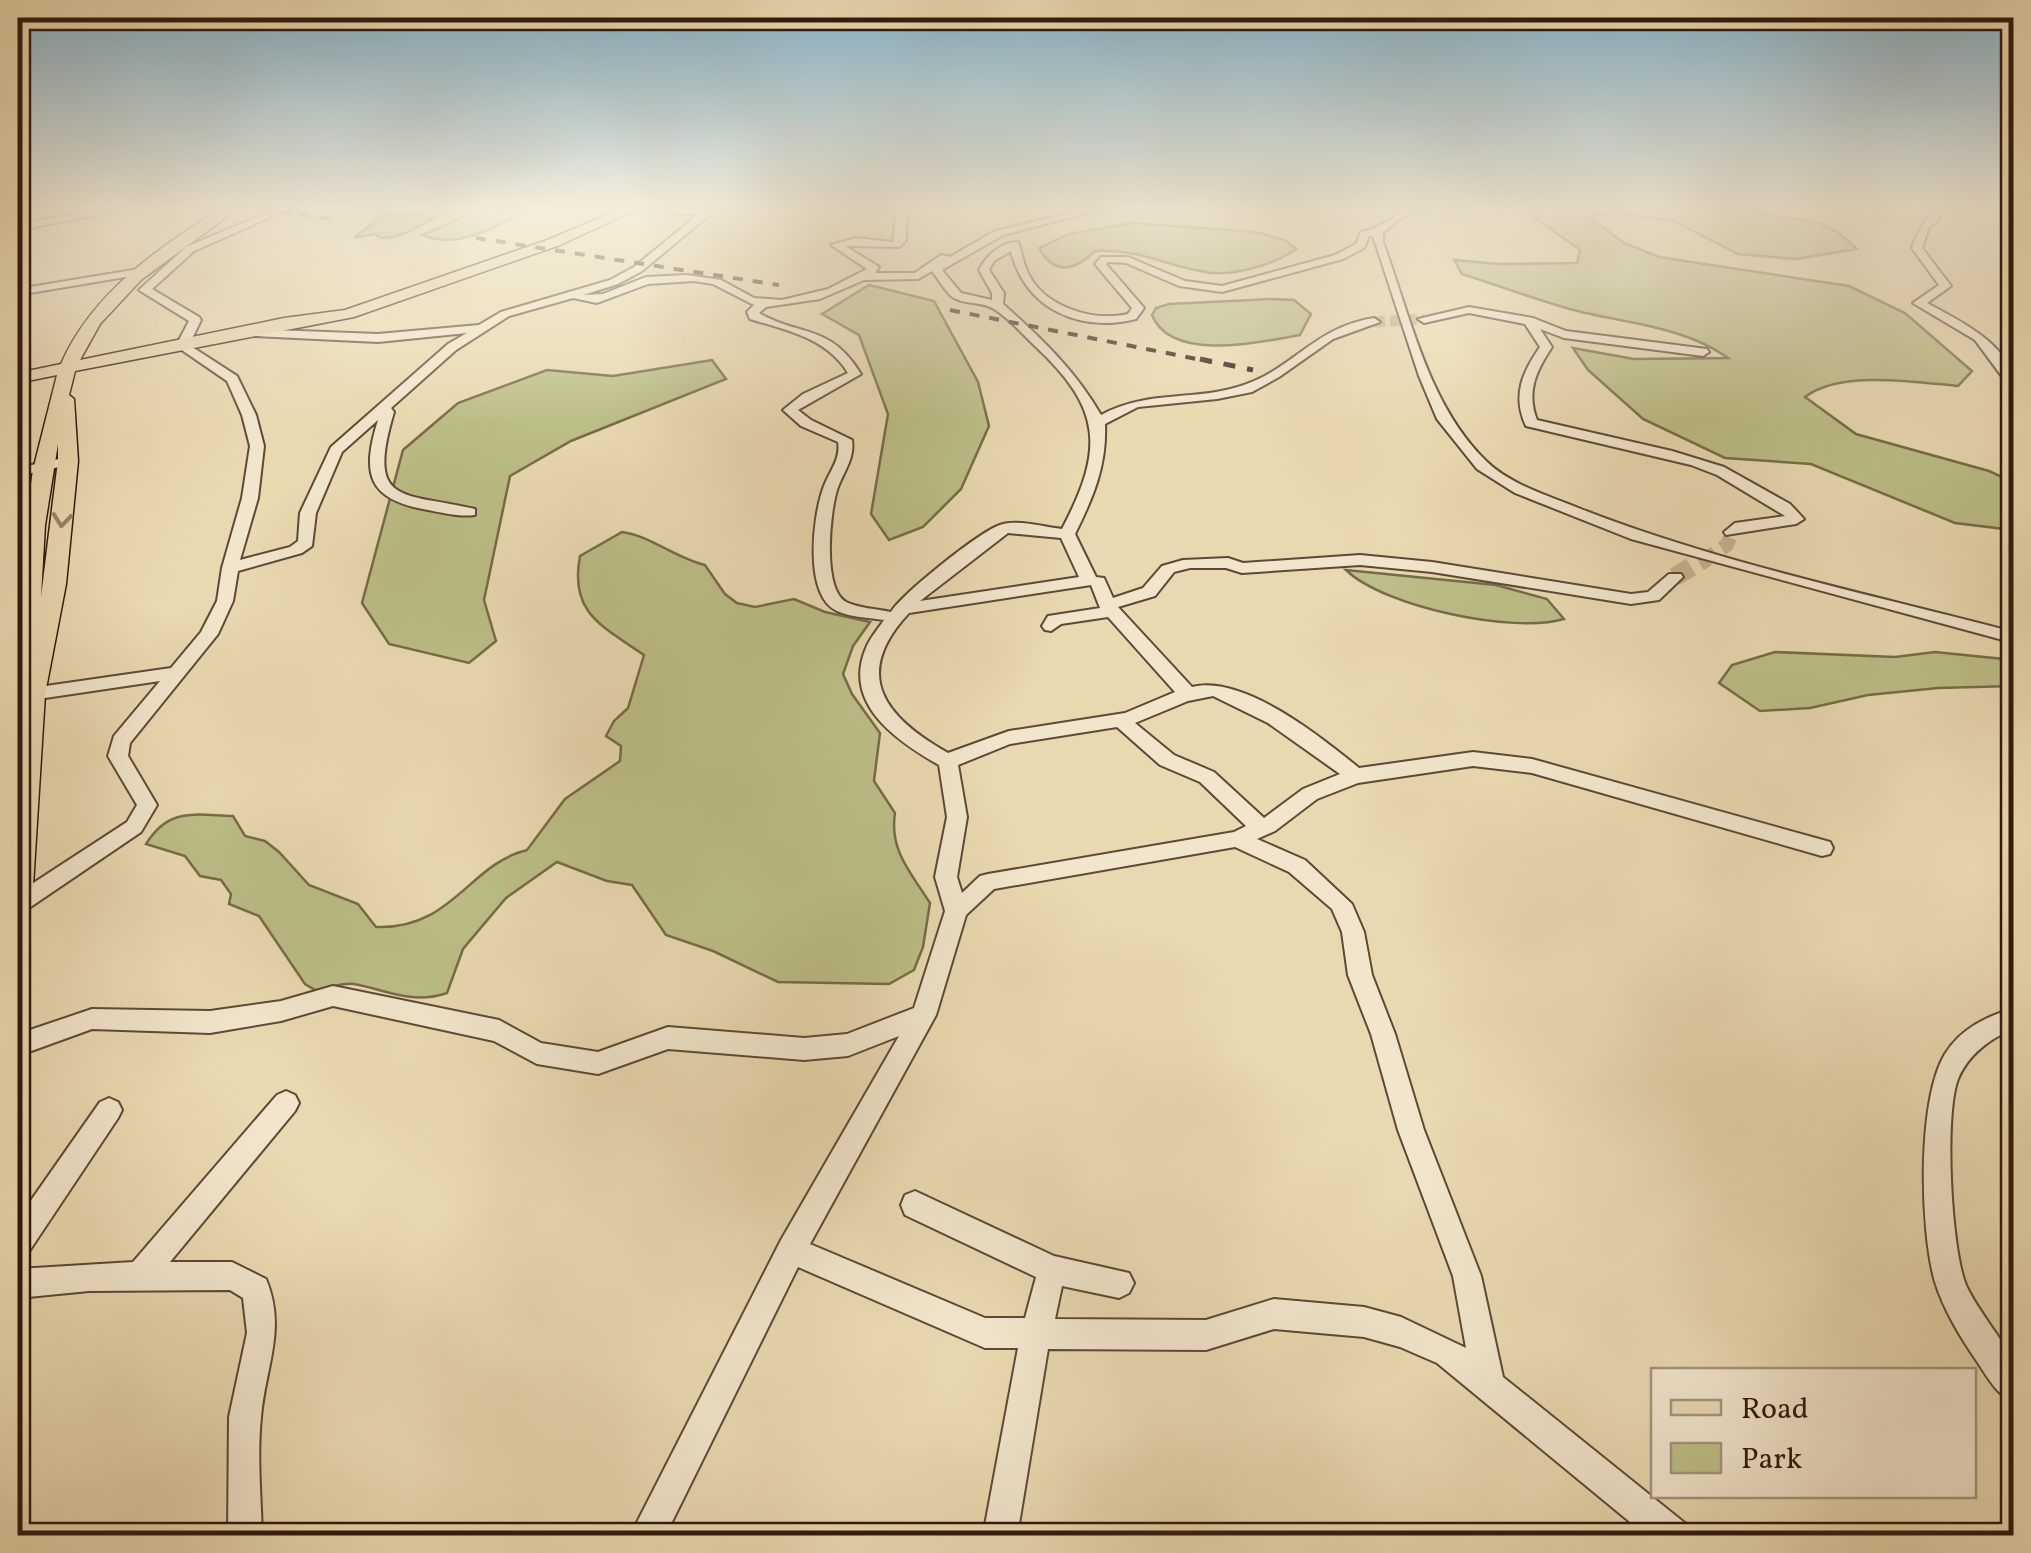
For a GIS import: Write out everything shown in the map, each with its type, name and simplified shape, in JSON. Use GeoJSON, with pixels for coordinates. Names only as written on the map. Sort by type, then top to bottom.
{"type":"FeatureCollection","features":[{"type":"Feature","properties":{"kind":"main road"},"geometry":{"type":"LineString","coordinates":[[18,886],[28,687],[28,572],[45,444],[65,378],[110,304],[135,279]]}},
{"type":"Feature","properties":{"kind":"main road"},"geometry":{"type":"LineString","coordinates":[[18,378],[65,378],[182,346],[284,323],[348,314],[450,279]]}},
{"type":"Feature","properties":{"kind":"main road"},"geometry":{"type":"LineString","coordinates":[[28,687],[55,584],[68,461],[65,378]]}},
{"type":"Feature","properties":{"kind":"street"},"geometry":{"type":"LineString","coordinates":[[18,292],[90,279]]}},
{"type":"Feature","properties":{"kind":"street"},"geometry":{"type":"LineString","coordinates":[[18,904],[134,827],[147,805],[118,756],[120,741],[209,634],[225,601],[250,498],[257,446],[248,415],[232,378],[182,346],[196,320],[144,290],[156,279]]}},
{"type":"Feature","properties":{"kind":"street"},"geometry":{"type":"LineString","coordinates":[[230,568],[296,550],[306,543],[308,513],[336,450],[452,347],[505,314],[619,279]]}},
{"type":"Feature","properties":{"kind":"street"},"geometry":{"type":"LineString","coordinates":[[572,292],[582,300],[606,299],[637,280],[647,279]]}},
{"type":"Feature","properties":{"kind":"street"},"geometry":{"type":"LineString","coordinates":[[704,279],[720,283],[749,300],[766,302],[814,296],[857,279]]}},
{"type":"Feature","properties":{"kind":"street"},"geometry":{"type":"LineString","coordinates":[[944,279],[957,296],[998,305],[1051,354],[1079,388],[1098,422],[1098,450],[1090,482],[1067,534]]}},
{"type":"Feature","properties":{"kind":"street"},"geometry":{"type":"LineString","coordinates":[[990,279],[998,293],[998,305]]}},
{"type":"Feature","properties":{"kind":"street"},"geometry":{"type":"LineString","coordinates":[[1026,279],[1070,316],[1106,322],[1132,317],[1138,308],[1116,279]]}},
{"type":"Feature","properties":{"kind":"street"},"geometry":{"type":"LineString","coordinates":[[1170,279],[1222,289],[1256,279]]}},
{"type":"Feature","properties":{"kind":"street"},"geometry":{"type":"LineString","coordinates":[[1390,279],[1437,404],[1455,434],[1482,466],[1520,490],[1637,536],[2014,638]]}},
{"type":"Feature","properties":{"kind":"street"},"geometry":{"type":"LineString","coordinates":[[1940,279],[1945,286],[1919,303],[1979,337],[2014,383]]}},
{"type":"Feature","properties":{"kind":"street"},"geometry":{"type":"LineString","coordinates":[[766,302],[753,312],[754,317],[813,334],[848,358],[855,374],[790,410],[796,417],[845,440],[847,454],[830,479],[820,544],[830,597],[842,606],[896,613],[1090,580],[1098,582],[1110,608],[1189,694]]}},
{"type":"Feature","properties":{"kind":"street"},"geometry":{"type":"LineString","coordinates":[[1424,320],[1470,310],[1529,321],[1564,334],[1703,352]]}},
{"type":"Feature","properties":{"kind":"street"},"geometry":{"type":"LineString","coordinates":[[1529,321],[1546,346],[1527,374],[1524,409],[1530,423],[1562,434],[1654,450],[1723,472],[1745,488],[1786,506],[1796,519],[1740,526],[1732,532]]}},
{"type":"Feature","properties":{"kind":"street"},"geometry":{"type":"LineString","coordinates":[[1098,422],[1135,403],[1204,396],[1259,384],[1323,340],[1356,323],[1374,322]]}},
{"type":"Feature","properties":{"kind":"street"},"geometry":{"type":"LineString","coordinates":[[254,332],[378,338],[482,327]]}},
{"type":"Feature","properties":{"kind":"street"},"geometry":{"type":"LineString","coordinates":[[384,408],[372,452],[377,478],[386,492],[407,502],[470,512]]}},
{"type":"Feature","properties":{"kind":"street"},"geometry":{"type":"LineString","coordinates":[[18,472],[68,461]]}},
{"type":"Feature","properties":{"kind":"street"},"geometry":{"type":"LineString","coordinates":[[956,911],[946,877],[957,817],[948,762],[899,732],[873,698],[869,671],[876,642],[896,613],[995,533],[1006,528],[1067,534]]}},
{"type":"Feature","properties":{"kind":"street"},"geometry":{"type":"LineString","coordinates":[[1067,534],[1090,580]]}},
{"type":"Feature","properties":{"kind":"street"},"geometry":{"type":"LineString","coordinates":[[1051,626],[1054,620],[1110,608],[1150,592],[1168,569],[1189,563],[1228,563],[1242,568],[1360,560],[1432,567],[1632,599],[1653,596],[1674,577]]}},
{"type":"Feature","properties":{"kind":"street"},"geometry":{"type":"LineString","coordinates":[[28,687],[177,674]]}},
{"type":"Feature","properties":{"kind":"street"},"geometry":{"type":"LineString","coordinates":[[948,762],[995,740],[1049,728],[1120,721],[1189,694],[1224,692],[1324,748],[1355,776]]}},
{"type":"Feature","properties":{"kind":"street"},"geometry":{"type":"LineString","coordinates":[[1120,721],[1167,760],[1207,777],[1262,828]]}},
{"type":"Feature","properties":{"kind":"street"},"geometry":{"type":"LineString","coordinates":[[647,1536],[790,1250],[924,1015],[956,911],[988,882],[1237,839],[1262,828],[1310,794],[1355,776],[1473,759],[1532,766],[1822,848]]}},
{"type":"Feature","properties":{"kind":"street"},"geometry":{"type":"LineString","coordinates":[[1237,839],[1297,866],[1340,904],[1347,918],[1360,975],[1383,1034],[1411,1130],[1467,1276],[1489,1384]]}},
{"type":"Feature","properties":{"kind":"street"},"geometry":{"type":"LineString","coordinates":[[23,1043],[92,1019],[210,1022],[333,996],[499,1031],[537,1052],[598,1063],[668,1038],[804,1049],[848,1045],[924,1015]]}},
{"type":"Feature","properties":{"kind":"street"},"geometry":{"type":"LineString","coordinates":[[2014,1018],[1981,1029],[1944,1085],[1938,1188],[1948,1278],[1972,1332],[2014,1387]]}},
{"type":"Feature","properties":{"kind":"street"},"geometry":{"type":"LineString","coordinates":[[140,1277],[286,1103]]}},
{"type":"Feature","properties":{"kind":"street"},"geometry":{"type":"LineString","coordinates":[[18,1243],[110,1110]]}},
{"type":"Feature","properties":{"kind":"street"},"geometry":{"type":"LineString","coordinates":[[915,1204],[1052,1270],[1119,1283]]}},
{"type":"Feature","properties":{"kind":"street"},"geometry":{"type":"LineString","coordinates":[[790,1250],[985,1333],[1206,1335],[1274,1314],[1364,1322],[1448,1352],[1674,1536]]}},
{"type":"Feature","properties":{"kind":"street"},"geometry":{"type":"LineString","coordinates":[[1000,1536],[1036,1333],[1052,1270]]}},
{"type":"Feature","properties":{"kind":"street"},"geometry":{"type":"LineString","coordinates":[[18,1283],[232,1276],[256,1289],[262,1333],[245,1417],[245,1536]]}},
{"type":"Feature","properties":{"kind":"green space"},"geometry":{"type":"Polygon","coordinates":[[[1479,279],[1806,279],[1849,286],[1905,313],[1972,371],[1958,386],[1857,381],[1838,383],[1805,397],[1856,434],[1989,471],[2013,482],[2013,530],[1955,523],[1811,464],[1725,458],[1643,419],[1588,370],[1573,348],[1634,359],[1728,358],[1676,333],[1566,308],[1479,279]]]}},
{"type":"Feature","properties":{"kind":"green space"},"geometry":{"type":"Polygon","coordinates":[[[869,285],[934,301],[978,382],[989,426],[961,489],[923,527],[889,540],[871,514],[888,414],[859,335],[822,314],[869,285]]]}},
{"type":"Feature","properties":{"kind":"green space"},"geometry":{"type":"Polygon","coordinates":[[[1294,300],[1311,314],[1300,335],[1219,346],[1197,344],[1162,330],[1152,315],[1156,308],[1169,304],[1294,300]]]}},
{"type":"Feature","properties":{"kind":"green space"},"geometry":{"type":"Polygon","coordinates":[[[712,360],[726,379],[571,441],[510,476],[484,600],[496,641],[469,663],[389,644],[362,603],[403,450],[458,403],[547,370],[613,376],[712,360]]]}},
{"type":"Feature","properties":{"kind":"green space"},"geometry":{"type":"Polygon","coordinates":[[[622,532],[705,565],[725,594],[737,603],[755,607],[794,599],[825,612],[870,622],[853,646],[843,674],[852,694],[880,733],[874,781],[895,813],[895,838],[903,861],[930,903],[923,947],[914,970],[889,984],[778,982],[713,951],[666,935],[632,885],[607,881],[557,862],[506,898],[463,949],[447,993],[411,997],[349,984],[315,990],[305,984],[259,916],[229,904],[231,894],[221,880],[200,876],[185,856],[146,844],[173,819],[233,816],[245,836],[265,841],[309,885],[358,904],[376,927],[402,925],[442,908],[490,868],[527,850],[565,799],[620,761],[621,746],[606,736],[628,708],[644,655],[592,616],[579,591],[578,575],[580,556],[622,532]]]}},
{"type":"Feature","properties":{"kind":"green space"},"geometry":{"type":"Polygon","coordinates":[[[1346,570],[1496,585],[1547,599],[1564,619],[1514,623],[1450,614],[1389,595],[1346,570]]]}},
{"type":"Feature","properties":{"kind":"green space"},"geometry":{"type":"Polygon","coordinates":[[[1775,652],[1895,657],[1935,652],[2013,660],[2013,686],[1938,688],[1868,695],[1810,708],[1760,711],[1719,683],[1732,665],[1775,652]]]}},
{"type":"Feature","properties":{"kind":"tunnel"},"geometry":{"type":"LineString","coordinates":[[1374,322],[1424,319]]}},
{"type":"Feature","properties":{"kind":"tunnel"},"geometry":{"type":"LineString","coordinates":[[1703,560],[1727,545],[1732,532]]}},
{"type":"Feature","properties":{"kind":"tunnel"},"geometry":{"type":"LineString","coordinates":[[1675,577],[1707,557]]}},
{"type":"Feature","properties":{"kind":"railway"},"geometry":{"type":"LineString","coordinates":[[743,279],[779,285]]}},
{"type":"Feature","properties":{"kind":"railway"},"geometry":{"type":"LineString","coordinates":[[950,310],[1212,362]]}},
{"type":"Feature","properties":{"kind":"railway"},"geometry":{"type":"LineString","coordinates":[[1200,359],[1253,370]]}}]}
